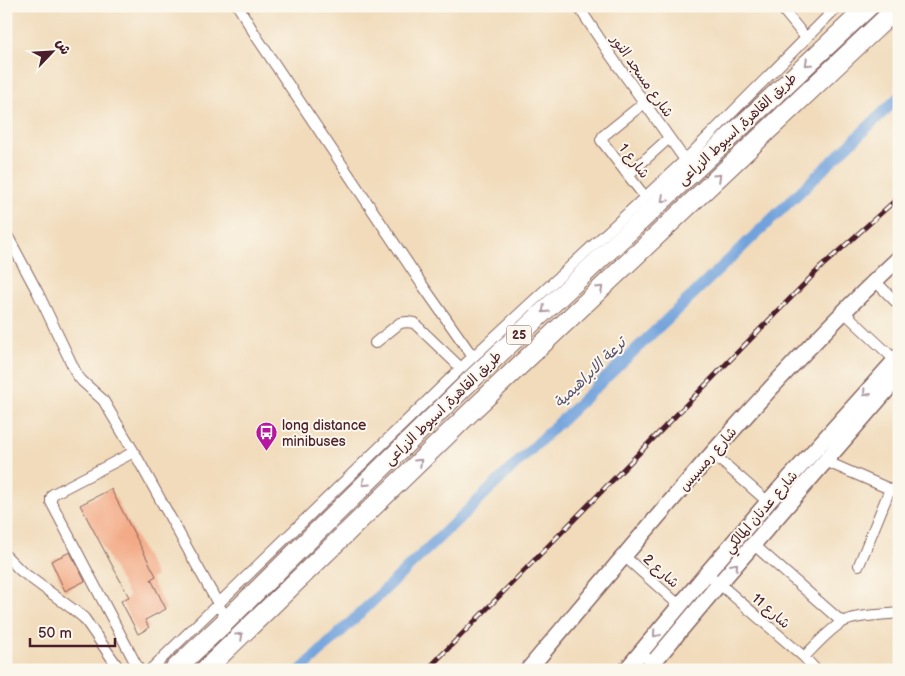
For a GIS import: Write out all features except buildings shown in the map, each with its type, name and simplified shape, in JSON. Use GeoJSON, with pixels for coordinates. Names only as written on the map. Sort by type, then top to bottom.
{"type":"FeatureCollection","features":[{"type":"Feature","properties":{"kind":"highway","name":"طريق القاهرة, اسيوط الزراعى"},"geometry":{"type":"LineString","coordinates":[[174,670],[222,612],[468,368],[869,6]]}},
{"type":"Feature","properties":{"kind":"highway","name":"طريق القاهرة, اسيوط الزراعى"},"geometry":{"type":"LineString","coordinates":[[205,670],[487,396],[899,6]]}},
{"type":"Feature","properties":{"kind":"highway"},"geometry":{"type":"LineString","coordinates":[[831,41],[846,57]]}},
{"type":"Feature","properties":{"kind":"highway"},"geometry":{"type":"LineString","coordinates":[[468,368],[487,396]]}},
{"type":"Feature","properties":{"kind":"main road","name":"شارع رمسيس"},"geometry":{"type":"LineString","coordinates":[[528,670],[712,453],[844,312],[899,258]]}},
{"type":"Feature","properties":{"kind":"main road","name":"شارع عدنان المالكي"},"geometry":{"type":"LineString","coordinates":[[626,670],[768,502],[897,358]]}},
{"type":"Feature","properties":{"kind":"main road","name":"شارع عدنان المالكي"},"geometry":{"type":"LineString","coordinates":[[653,668],[719,584],[899,376]]}},
{"type":"Feature","properties":{"kind":"street"},"geometry":{"type":"LineString","coordinates":[[238,6],[256,36],[406,260],[468,368]]}},
{"type":"Feature","properties":{"kind":"street","name":"شارع مسجد النور"},"geometry":{"type":"LineString","coordinates":[[578,6],[685,160]]}},
{"type":"Feature","properties":{"kind":"street"},"geometry":{"type":"LineString","coordinates":[[780,6],[806,38]]}},
{"type":"Feature","properties":{"kind":"street","name":"طريق القاهرة, اسيوط الزراعى"},"geometry":{"type":"LineString","coordinates":[[468,368],[685,160],[838,6]]}},
{"type":"Feature","properties":{"kind":"street","name":"شارع 1"},"geometry":{"type":"LineString","coordinates":[[644,102],[601,138],[602,142],[645,197]]}},
{"type":"Feature","properties":{"kind":"street"},"geometry":{"type":"LineString","coordinates":[[628,175],[669,138]]}},
{"type":"Feature","properties":{"kind":"street"},"geometry":{"type":"LineString","coordinates":[[6,233],[38,293],[77,375],[103,400],[134,452],[222,612]]}},
{"type":"Feature","properties":{"kind":"street"},"geometry":{"type":"LineString","coordinates":[[875,281],[899,305]]}},
{"type":"Feature","properties":{"kind":"street"},"geometry":{"type":"LineString","coordinates":[[844,312],[897,358]]}},
{"type":"Feature","properties":{"kind":"street"},"geometry":{"type":"LineString","coordinates":[[376,343],[400,323],[414,323],[468,368]]}},
{"type":"Feature","properties":{"kind":"street"},"geometry":{"type":"LineString","coordinates":[[134,452],[53,494],[51,502],[139,670]]}},
{"type":"Feature","properties":{"kind":"street"},"geometry":{"type":"LineString","coordinates":[[712,453],[768,502]]}},
{"type":"Feature","properties":{"kind":"street"},"geometry":{"type":"LineString","coordinates":[[825,461],[894,491],[859,565]]}},
{"type":"Feature","properties":{"kind":"street"},"geometry":{"type":"LineString","coordinates":[[753,544],[842,622]]}},
{"type":"Feature","properties":{"kind":"street"},"geometry":{"type":"LineString","coordinates":[[6,556],[21,571],[84,618],[120,670]]}},
{"type":"Feature","properties":{"kind":"street","name":"شارع 2"},"geometry":{"type":"LineString","coordinates":[[624,556],[680,606]]}},
{"type":"Feature","properties":{"kind":"street","name":"شارع 11"},"geometry":{"type":"LineString","coordinates":[[707,573],[804,657],[816,670]]}},
{"type":"Feature","properties":{"kind":"street","name":"طريق القاهرة, اسيوط الزراعى"},"geometry":{"type":"LineString","coordinates":[[150,670],[222,612]]}},
{"type":"Feature","properties":{"kind":"street"},"geometry":{"type":"LineString","coordinates":[[804,657],[842,622],[854,618],[899,614]]}},
{"type":"Feature","properties":{"kind":"street"},"geometry":{"type":"LineString","coordinates":[[641,653],[653,668]]}},
{"type":"Feature","properties":{"kind":"waterway","name":"ترعة الابراهيمية"},"geometry":{"type":"LineString","coordinates":[[301,670],[899,97]]}},
{"type":"Feature","properties":{"kind":"railway"},"geometry":{"type":"LineString","coordinates":[[427,670],[821,267],[899,197]]}},
{"type":"Feature","properties":{"kind":"place","name":"long distance minibuses"},"geometry":{"type":"Point","coordinates":[266,452]}}]}
